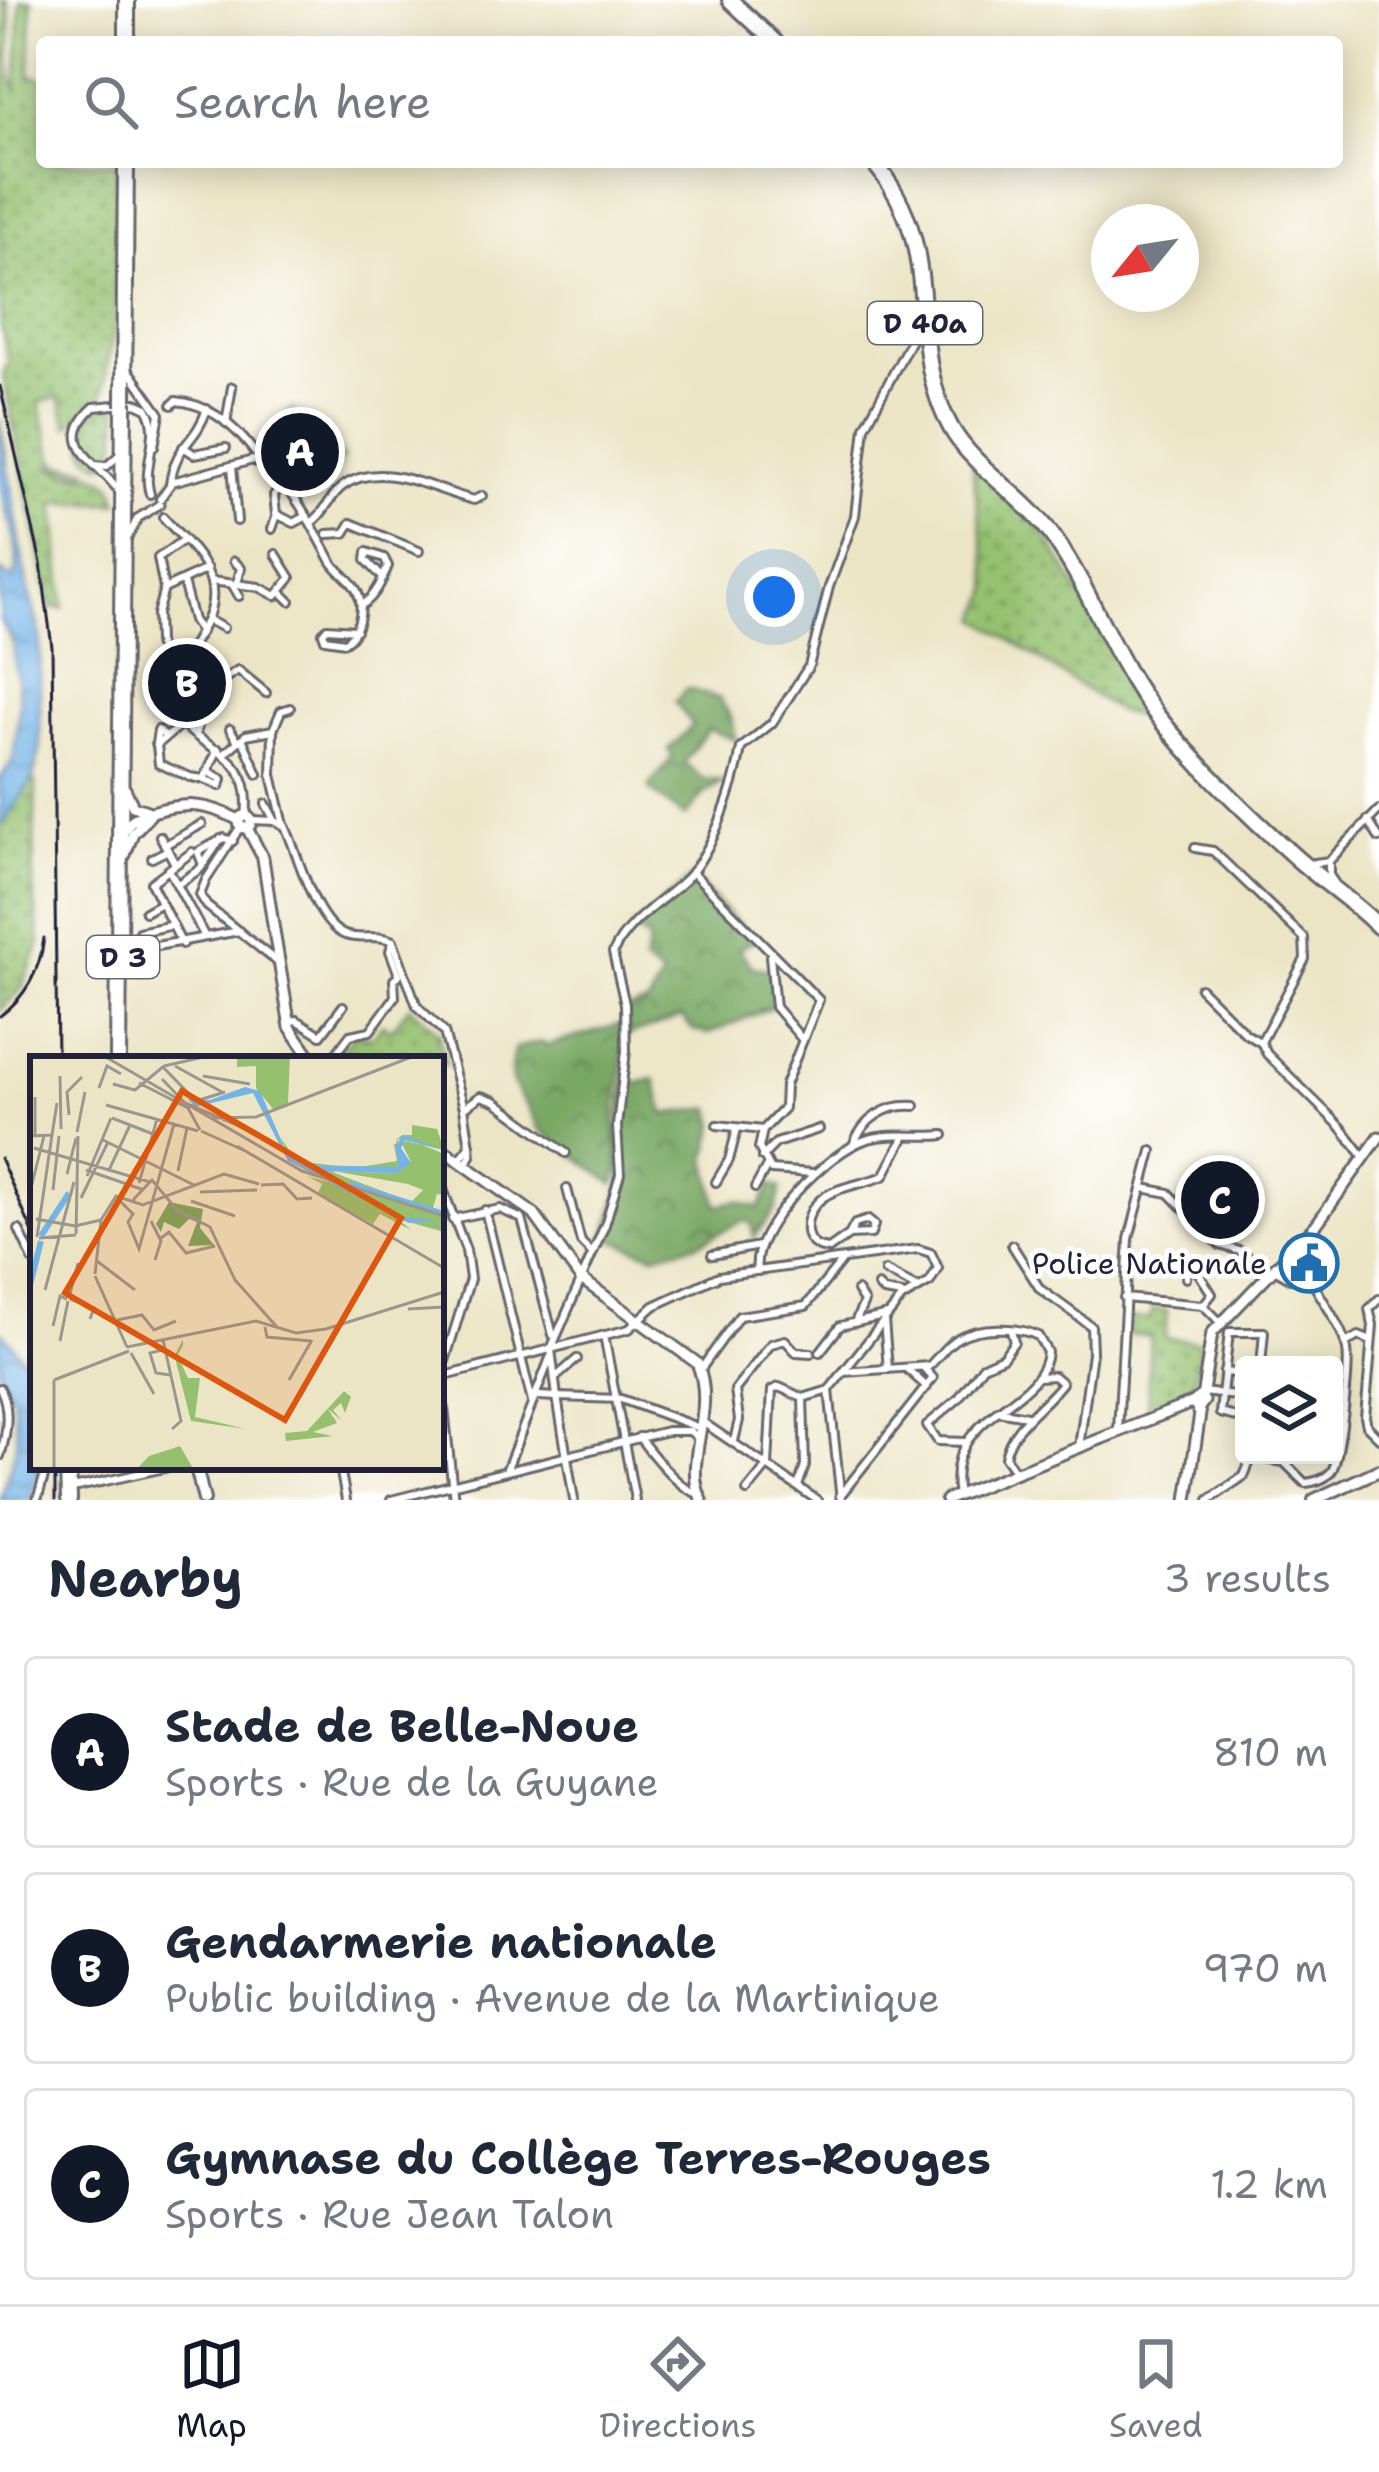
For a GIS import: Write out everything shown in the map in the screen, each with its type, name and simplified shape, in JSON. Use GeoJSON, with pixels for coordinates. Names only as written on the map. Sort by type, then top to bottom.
{"type":"FeatureCollection","features":[{"type":"Feature","properties":{"kind":"main road"},"geometry":{"type":"LineString","coordinates":[[127,0],[127,36]]}},
{"type":"Feature","properties":{"kind":"main road"},"geometry":{"type":"LineString","coordinates":[[730,0],[769,36]]}},
{"type":"Feature","properties":{"kind":"main road","name":"D 3"},"geometry":{"type":"LineString","coordinates":[[118,1056],[125,809],[126,168]]}},
{"type":"Feature","properties":{"kind":"main road","name":"D 40a"},"geometry":{"type":"LineString","coordinates":[[880,168],[915,240],[943,411],[964,447],[1054,539],[1154,712],[1301,863],[1379,927]]}},
{"type":"Feature","properties":{"kind":"main road","name":"D 3"},"geometry":{"type":"LineString","coordinates":[[122,854],[125,809]]}},
{"type":"Feature","properties":{"kind":"main road"},"geometry":{"type":"LineString","coordinates":[[197,1470],[204,1500]]}},
{"type":"Feature","properties":{"kind":"main road"},"geometry":{"type":"LineString","coordinates":[[1314,1500],[1379,1470]]}},
{"type":"Feature","properties":{"kind":"street"},"geometry":{"type":"LineString","coordinates":[[506,1471],[554,1338],[605,1225],[620,1174],[616,1126],[626,1051],[625,1004],[613,953],[627,929],[692,872],[736,778],[743,745],[772,723],[809,666],[857,507],[865,427],[928,316]]}},
{"type":"Feature","properties":{"kind":"street"},"geometry":{"type":"LineString","coordinates":[[125,355],[130,376],[160,414],[149,454]]}},
{"type":"Feature","properties":{"kind":"street"},"geometry":{"type":"LineString","coordinates":[[226,423],[232,387]]}},
{"type":"Feature","properties":{"kind":"street"},"geometry":{"type":"LineString","coordinates":[[172,405],[180,401],[207,409],[277,474],[335,567],[356,590],[360,606],[356,630],[345,642],[328,642],[323,633],[327,628],[356,630]]}},
{"type":"Feature","properties":{"kind":"street"},"geometry":{"type":"LineString","coordinates":[[124,513],[115,484],[86,459],[80,446],[82,422],[90,410],[104,403],[136,403],[150,410],[154,422],[146,474],[150,494],[211,580],[208,620],[174,681],[175,711],[183,723],[222,751],[245,783],[245,822],[263,858],[288,1021],[309,1056]]}},
{"type":"Feature","properties":{"kind":"street"},"geometry":{"type":"LineString","coordinates":[[123,554],[134,523],[158,504],[170,484],[174,457],[201,426],[207,409]]}},
{"type":"Feature","properties":{"kind":"street"},"geometry":{"type":"LineString","coordinates":[[86,459],[98,466],[113,463],[124,429]]}},
{"type":"Feature","properties":{"kind":"street"},"geometry":{"type":"LineString","coordinates":[[183,447],[194,454],[226,448]]}},
{"type":"Feature","properties":{"kind":"street"},"geometry":{"type":"LineString","coordinates":[[170,484],[256,458]]}},
{"type":"Feature","properties":{"kind":"street"},"geometry":{"type":"LineString","coordinates":[[232,466],[227,489],[237,520]]}},
{"type":"Feature","properties":{"kind":"street"},"geometry":{"type":"LineString","coordinates":[[278,515],[294,523],[322,515],[339,488],[366,478],[412,479],[478,498],[480,509]]}},
{"type":"Feature","properties":{"kind":"street"},"geometry":{"type":"LineString","coordinates":[[272,529],[278,515],[274,497],[284,483]]}},
{"type":"Feature","properties":{"kind":"street"},"geometry":{"type":"LineString","coordinates":[[150,494],[146,503],[158,504]]}},
{"type":"Feature","properties":{"kind":"street"},"geometry":{"type":"LineString","coordinates":[[328,534],[345,533],[351,524],[419,551]]}},
{"type":"Feature","properties":{"kind":"street"},"geometry":{"type":"LineString","coordinates":[[174,681],[163,671],[158,638],[164,589],[158,556],[184,540]]}},
{"type":"Feature","properties":{"kind":"street"},"geometry":{"type":"LineString","coordinates":[[211,580],[259,587],[274,596],[292,578],[276,554]]}},
{"type":"Feature","properties":{"kind":"street"},"geometry":{"type":"LineString","coordinates":[[234,561],[241,568],[234,584],[239,596]]}},
{"type":"Feature","properties":{"kind":"street"},"geometry":{"type":"LineString","coordinates":[[164,589],[206,569]]}},
{"type":"Feature","properties":{"kind":"street"},"geometry":{"type":"LineString","coordinates":[[360,606],[372,598],[383,578]]}},
{"type":"Feature","properties":{"kind":"street"},"geometry":{"type":"LineString","coordinates":[[183,582],[201,632]]}},
{"type":"Feature","properties":{"kind":"street"},"geometry":{"type":"LineString","coordinates":[[281,592],[290,601]]}},
{"type":"Feature","properties":{"kind":"street"},"geometry":{"type":"LineString","coordinates":[[208,620],[223,628]]}},
{"type":"Feature","properties":{"kind":"street"},"geometry":{"type":"LineString","coordinates":[[175,711],[238,670],[266,693]]}},
{"type":"Feature","properties":{"kind":"street"},"geometry":{"type":"LineString","coordinates":[[280,823],[272,775],[273,730],[281,711],[290,708]]}},
{"type":"Feature","properties":{"kind":"street"},"geometry":{"type":"LineString","coordinates":[[196,733],[211,712]]}},
{"type":"Feature","properties":{"kind":"street"},"geometry":{"type":"LineString","coordinates":[[183,723],[156,748],[156,760],[160,765],[206,775],[222,751],[239,739],[273,730]]}},
{"type":"Feature","properties":{"kind":"street"},"geometry":{"type":"LineString","coordinates":[[230,729],[258,774]]}},
{"type":"Feature","properties":{"kind":"street"},"geometry":{"type":"LineString","coordinates":[[122,854],[150,815],[174,805],[195,804],[245,822],[280,823]]}},
{"type":"Feature","properties":{"kind":"street"},"geometry":{"type":"LineString","coordinates":[[266,804],[280,823],[328,925],[353,937],[382,936],[393,941],[418,1009],[444,1032],[471,1154],[452,1157]]}},
{"type":"Feature","properties":{"kind":"street"},"geometry":{"type":"LineString","coordinates":[[125,809],[150,815]]}},
{"type":"Feature","properties":{"kind":"street"},"geometry":{"type":"LineString","coordinates":[[125,809],[150,815]]}},
{"type":"Feature","properties":{"kind":"street"},"geometry":{"type":"LineString","coordinates":[[1301,863],[1329,861],[1379,810]]}},
{"type":"Feature","properties":{"kind":"street"},"geometry":{"type":"LineString","coordinates":[[1368,820],[1379,838]]}},
{"type":"Feature","properties":{"kind":"street"},"geometry":{"type":"LineString","coordinates":[[245,822],[200,892],[207,906],[257,945],[274,943]]}},
{"type":"Feature","properties":{"kind":"street"},"geometry":{"type":"LineString","coordinates":[[152,858],[164,844],[202,824]]}},
{"type":"Feature","properties":{"kind":"street"},"geometry":{"type":"LineString","coordinates":[[1361,827],[1379,838]]}},
{"type":"Feature","properties":{"kind":"street"},"geometry":{"type":"LineString","coordinates":[[178,884],[202,865],[198,852],[221,839],[229,837],[233,842]]}},
{"type":"Feature","properties":{"kind":"street"},"geometry":{"type":"LineString","coordinates":[[164,844],[204,936]]}},
{"type":"Feature","properties":{"kind":"street"},"geometry":{"type":"LineString","coordinates":[[1195,848],[1213,851],[1306,945],[1305,959],[1261,1042]]}},
{"type":"Feature","properties":{"kind":"street"},"geometry":{"type":"LineString","coordinates":[[182,944],[152,883],[192,852]]}},
{"type":"Feature","properties":{"kind":"street"},"geometry":{"type":"LineString","coordinates":[[1329,861],[1329,875],[1341,892]]}},
{"type":"Feature","properties":{"kind":"street"},"geometry":{"type":"LineString","coordinates":[[692,872],[819,1000],[785,1085],[783,1111],[764,1130],[762,1156],[774,1172],[814,1173]]}},
{"type":"Feature","properties":{"kind":"street"},"geometry":{"type":"LineString","coordinates":[[145,912],[161,903]]}},
{"type":"Feature","properties":{"kind":"street"},"geometry":{"type":"LineString","coordinates":[[139,968],[140,932],[172,925]]}},
{"type":"Feature","properties":{"kind":"street"},"geometry":{"type":"LineString","coordinates":[[140,949],[239,931]]}},
{"type":"Feature","properties":{"kind":"street"},"geometry":{"type":"LineString","coordinates":[[334,1056],[348,1036],[370,1031],[395,997],[394,980],[399,975],[390,951],[393,941]]}},
{"type":"Feature","properties":{"kind":"street"},"geometry":{"type":"LineString","coordinates":[[769,951],[776,1007],[801,1038]]}},
{"type":"Feature","properties":{"kind":"street"},"geometry":{"type":"LineString","coordinates":[[1200,988],[1246,1034],[1261,1042],[1364,1157]]}},
{"type":"Feature","properties":{"kind":"street"},"geometry":{"type":"LineString","coordinates":[[288,1021],[297,1020],[321,1034],[343,1006]]}},
{"type":"Feature","properties":{"kind":"street"},"geometry":{"type":"LineString","coordinates":[[464,1108],[474,1097],[488,1097],[566,1153]]}},
{"type":"Feature","properties":{"kind":"street"},"geometry":{"type":"LineString","coordinates":[[853,1145],[865,1125],[886,1108],[915,1106]]}},
{"type":"Feature","properties":{"kind":"street"},"geometry":{"type":"LineString","coordinates":[[717,1125],[764,1130]]}},
{"type":"Feature","properties":{"kind":"street"},"geometry":{"type":"LineString","coordinates":[[716,1182],[729,1160],[737,1129]]}},
{"type":"Feature","properties":{"kind":"street"},"geometry":{"type":"LineString","coordinates":[[762,1156],[779,1142],[819,1129]]}},
{"type":"Feature","properties":{"kind":"street"},"geometry":{"type":"LineString","coordinates":[[757,1271],[759,1246],[814,1173],[853,1145],[878,1137],[944,1135]]}},
{"type":"Feature","properties":{"kind":"street"},"geometry":{"type":"LineString","coordinates":[[849,1235],[829,1250],[818,1249],[809,1241],[806,1226],[812,1209],[828,1195],[884,1175],[905,1136]]}},
{"type":"Feature","properties":{"kind":"street"},"geometry":{"type":"LineString","coordinates":[[1348,1137],[1371,1147]]}},
{"type":"Feature","properties":{"kind":"street"},"geometry":{"type":"LineString","coordinates":[[1187,1500],[1210,1339],[1316,1225],[1379,1137]]}},
{"type":"Feature","properties":{"kind":"street"},"geometry":{"type":"LineString","coordinates":[[1118,1430],[1129,1239],[1153,1151]]}},
{"type":"Feature","properties":{"kind":"street"},"geometry":{"type":"LineString","coordinates":[[452,1157],[534,1214],[580,1278],[692,1358],[699,1369],[703,1430],[694,1468],[699,1496],[680,1485],[639,1437]]}},
{"type":"Feature","properties":{"kind":"street"},"geometry":{"type":"LineString","coordinates":[[755,1188],[766,1166]]}},
{"type":"Feature","properties":{"kind":"street"},"geometry":{"type":"LineString","coordinates":[[1143,1188],[1169,1193],[1220,1245],[1243,1252],[1271,1273],[1313,1282],[1346,1343],[1343,1395]]}},
{"type":"Feature","properties":{"kind":"street"},"geometry":{"type":"LineString","coordinates":[[567,1189],[580,1242],[592,1253]]}},
{"type":"Feature","properties":{"kind":"street"},"geometry":{"type":"LineString","coordinates":[[444,1209],[468,1257],[470,1284],[444,1367]]}},
{"type":"Feature","properties":{"kind":"street"},"geometry":{"type":"LineString","coordinates":[[452,1219],[485,1210],[509,1210],[525,1224],[554,1338]]}},
{"type":"Feature","properties":{"kind":"street"},"geometry":{"type":"LineString","coordinates":[[485,1210],[520,1357],[535,1399]]}},
{"type":"Feature","properties":{"kind":"street"},"geometry":{"type":"LineString","coordinates":[[19,1230],[30,1254]]}},
{"type":"Feature","properties":{"kind":"street"},"geometry":{"type":"LineString","coordinates":[[1012,1245],[1040,1288],[1091,1326],[1092,1353],[1078,1447]]}},
{"type":"Feature","properties":{"kind":"street"},"geometry":{"type":"LineString","coordinates":[[712,1255],[759,1246]]}},
{"type":"Feature","properties":{"kind":"street"},"geometry":{"type":"LineString","coordinates":[[699,1369],[707,1365],[739,1316],[801,1308],[827,1278],[833,1263],[829,1250]]}},
{"type":"Feature","properties":{"kind":"street"},"geometry":{"type":"LineString","coordinates":[[444,1376],[629,1329],[654,1306],[719,1276],[924,1250],[937,1260],[933,1278],[904,1296],[829,1390],[803,1398],[779,1388],[769,1394],[768,1465],[747,1491]]}},
{"type":"Feature","properties":{"kind":"street"},"geometry":{"type":"LineString","coordinates":[[819,1263],[827,1278]]}},
{"type":"Feature","properties":{"kind":"street"},"geometry":{"type":"LineString","coordinates":[[1186,1278],[1187,1270],[1193,1268],[1211,1292],[1203,1305]]}},
{"type":"Feature","properties":{"kind":"street"},"geometry":{"type":"LineString","coordinates":[[885,1271],[918,1288]]}},
{"type":"Feature","properties":{"kind":"street"},"geometry":{"type":"LineString","coordinates":[[878,1286],[904,1296]]}},
{"type":"Feature","properties":{"kind":"street"},"geometry":{"type":"LineString","coordinates":[[856,1320],[863,1308],[857,1292]]}},
{"type":"Feature","properties":{"kind":"street"},"geometry":{"type":"LineString","coordinates":[[1124,1298],[1203,1305],[1221,1323]]}},
{"type":"Feature","properties":{"kind":"street"},"geometry":{"type":"LineString","coordinates":[[1379,1299],[1369,1309],[1365,1421],[1379,1438]]}},
{"type":"Feature","properties":{"kind":"street"},"geometry":{"type":"LineString","coordinates":[[734,1441],[739,1420],[735,1390],[771,1344],[785,1340],[796,1352],[815,1352],[840,1326],[886,1318]]}},
{"type":"Feature","properties":{"kind":"street"},"geometry":{"type":"LineString","coordinates":[[886,1318],[888,1369]]}},
{"type":"Feature","properties":{"kind":"street"},"geometry":{"type":"LineString","coordinates":[[843,1372],[933,1364],[958,1337],[983,1330],[1030,1332],[1044,1342],[1047,1361],[1037,1377],[965,1442],[958,1495]]}},
{"type":"Feature","properties":{"kind":"street"},"geometry":{"type":"LineString","coordinates":[[965,1442],[938,1441],[927,1425],[958,1399],[983,1366],[1004,1357],[1014,1342],[1011,1331]]}},
{"type":"Feature","properties":{"kind":"street"},"geometry":{"type":"LineString","coordinates":[[1235,1418],[1222,1416],[1229,1332],[1264,1332],[1262,1356]]}},
{"type":"Feature","properties":{"kind":"street"},"geometry":{"type":"LineString","coordinates":[[604,1335],[635,1500]]}},
{"type":"Feature","properties":{"kind":"street"},"geometry":{"type":"LineString","coordinates":[[1346,1343],[1359,1336],[1371,1341]]}},
{"type":"Feature","properties":{"kind":"street"},"geometry":{"type":"LineString","coordinates":[[551,1352],[574,1500]]}},
{"type":"Feature","properties":{"kind":"street"},"geometry":{"type":"LineString","coordinates":[[554,1378],[577,1359]]}},
{"type":"Feature","properties":{"kind":"street"},"geometry":{"type":"LineString","coordinates":[[841,1498],[927,1387],[933,1375],[923,1366]]}},
{"type":"Feature","properties":{"kind":"street"},"geometry":{"type":"LineString","coordinates":[[906,1368],[927,1387]]}},
{"type":"Feature","properties":{"kind":"street"},"geometry":{"type":"LineString","coordinates":[[1224,1372],[1235,1373]]}},
{"type":"Feature","properties":{"kind":"street"},"geometry":{"type":"LineString","coordinates":[[1016,1472],[1005,1457],[1008,1444],[1027,1416],[1044,1406],[1062,1383],[1054,1376],[1037,1377]]}},
{"type":"Feature","properties":{"kind":"street"},"geometry":{"type":"LineString","coordinates":[[0,1388],[5,1399],[0,1456]]}},
{"type":"Feature","properties":{"kind":"street"},"geometry":{"type":"LineString","coordinates":[[829,1390],[841,1498]]}},
{"type":"Feature","properties":{"kind":"street"},"geometry":{"type":"LineString","coordinates":[[946,1500],[1199,1400],[1235,1396]]}},
{"type":"Feature","properties":{"kind":"street"},"geometry":{"type":"LineString","coordinates":[[535,1399],[616,1398],[734,1441],[817,1500]]}},
{"type":"Feature","properties":{"kind":"street"},"geometry":{"type":"LineString","coordinates":[[798,1486],[805,1466],[803,1398]]}},
{"type":"Feature","properties":{"kind":"street"},"geometry":{"type":"LineString","coordinates":[[444,1406],[454,1500]]}},
{"type":"Feature","properties":{"kind":"street"},"geometry":{"type":"LineString","coordinates":[[997,1411],[1027,1416]]}},
{"type":"Feature","properties":{"kind":"street"},"geometry":{"type":"LineString","coordinates":[[391,1500],[639,1437],[703,1430]]}},
{"type":"Feature","properties":{"kind":"street"},"geometry":{"type":"LineString","coordinates":[[1209,1500],[1244,1476],[1249,1464]]}},
{"type":"Feature","properties":{"kind":"street"},"geometry":{"type":"LineString","coordinates":[[1286,1464],[1306,1483],[1333,1471],[1334,1464]]}},
{"type":"Feature","properties":{"kind":"street"},"geometry":{"type":"LineString","coordinates":[[38,1500],[46,1470]]}},
{"type":"Feature","properties":{"kind":"street"},"geometry":{"type":"LineString","coordinates":[[116,1470],[117,1478]]}},
{"type":"Feature","properties":{"kind":"street"},"geometry":{"type":"LineString","coordinates":[[69,1495],[155,1470]]}},
{"type":"Feature","properties":{"kind":"street"},"geometry":{"type":"LineString","coordinates":[[341,1470],[346,1500]]}},
{"type":"Feature","properties":{"kind":"green space"},"geometry":{"type":"Polygon","coordinates":[[[1,0],[7,0],[10,66],[16,89],[21,0],[32,0],[30,76],[36,77],[36,168],[117,168],[114,328],[102,399],[68,427],[59,397],[39,402],[53,458],[58,464],[87,468],[84,473],[48,466],[68,474],[86,476],[89,472],[100,477],[112,486],[118,503],[55,503],[64,608],[51,608],[3,375],[9,361],[0,322],[1,0]]]}},
{"type":"Feature","properties":{"kind":"green space"},"geometry":{"type":"Polygon","coordinates":[[[102,407],[118,408],[118,443],[110,462],[101,464],[88,456],[84,446],[88,417],[102,407]]]}},
{"type":"Feature","properties":{"kind":"green space"},"geometry":{"type":"Polygon","coordinates":[[[292,409],[343,458],[308,495],[257,445],[292,409]]]}},
{"type":"Feature","properties":{"kind":"green space"},"geometry":{"type":"Polygon","coordinates":[[[971,460],[1046,535],[1152,717],[1119,712],[979,619],[990,589],[971,460]]]}},
{"type":"Feature","properties":{"kind":"green space"},"geometry":{"type":"Polygon","coordinates":[[[687,688],[720,699],[731,717],[736,740],[708,729],[684,762],[703,779],[723,781],[705,793],[685,817],[648,788],[673,756],[668,750],[693,725],[675,702],[687,688]]]}},
{"type":"Feature","properties":{"kind":"green space"},"geometry":{"type":"Polygon","coordinates":[[[32,780],[36,782],[33,887],[40,943],[21,990],[0,1011],[0,828],[32,780]]]}},
{"type":"Feature","properties":{"kind":"green space"},"geometry":{"type":"Polygon","coordinates":[[[692,877],[755,940],[739,949],[752,967],[771,970],[773,1007],[708,1034],[693,1030],[682,1017],[628,1035],[627,1010],[649,1003],[662,976],[644,963],[649,940],[631,929],[692,877]]]}},
{"type":"Feature","properties":{"kind":"green space"},"geometry":{"type":"Polygon","coordinates":[[[410,1006],[441,1034],[444,1056],[347,1056],[341,1050],[353,1035],[373,1036],[383,1024],[391,1030],[410,1006]]]}},
{"type":"Feature","properties":{"kind":"green space"},"geometry":{"type":"Polygon","coordinates":[[[622,1024],[614,1184],[538,1128],[511,1075],[515,1048],[542,1042],[546,1046],[622,1024]]]}},
{"type":"Feature","properties":{"kind":"green space"},"geometry":{"type":"Polygon","coordinates":[[[627,1066],[629,1085],[655,1079],[665,1114],[712,1108],[716,1125],[707,1158],[717,1205],[738,1201],[759,1208],[771,1184],[781,1188],[776,1209],[754,1238],[751,1222],[742,1221],[697,1244],[654,1255],[605,1237],[622,1182],[618,1135],[627,1066]]]}},
{"type":"Feature","properties":{"kind":"green space"},"geometry":{"type":"Polygon","coordinates":[[[1152,1309],[1167,1311],[1165,1338],[1201,1342],[1192,1393],[1147,1414],[1150,1336],[1126,1334],[1126,1318],[1150,1319],[1152,1309]]]}},
{"type":"Feature","properties":{"kind":"water"},"geometry":{"type":"Polygon","coordinates":[[[0,420],[40,634],[40,750],[32,780],[0,828],[0,779],[13,760],[20,702],[12,641],[0,620],[0,571],[14,580],[17,557],[1,487],[0,420]]]}},
{"type":"Feature","properties":{"kind":"water"},"geometry":{"type":"Polygon","coordinates":[[[0,1330],[30,1365],[30,1470],[39,1470],[30,1500],[0,1500],[17,1433],[13,1399],[0,1373],[0,1330]]]}},
{"type":"Feature","properties":{"kind":"railway"},"geometry":{"type":"LineString","coordinates":[[0,386],[41,563],[52,647],[57,1056]]}},
{"type":"Feature","properties":{"kind":"railway"},"geometry":{"type":"LineString","coordinates":[[0,1016],[31,982],[44,938]]}},
{"type":"Feature","properties":{"kind":"railway"},"geometry":{"type":"LineString","coordinates":[[0,1158],[30,1226]]}},
{"type":"Feature","properties":{"kind":"railway"},"geometry":{"type":"LineString","coordinates":[[55,1470],[55,1500]]}},
{"type":"Feature","properties":{"kind":"place","name":"Stade de Belle-Noue"},"geometry":{"type":"Point","coordinates":[300,452]}},
{"type":"Feature","properties":{"kind":"place","name":"Gendarmerie nationale"},"geometry":{"type":"Point","coordinates":[187,683]}},
{"type":"Feature","properties":{"kind":"place","name":"Gymnase du Collège Terres-Rouges"},"geometry":{"type":"Point","coordinates":[1220,1200]}},
{"type":"Feature","properties":{"kind":"place","name":"Police Nationale"},"geometry":{"type":"Point","coordinates":[1309,1263]}}]}
